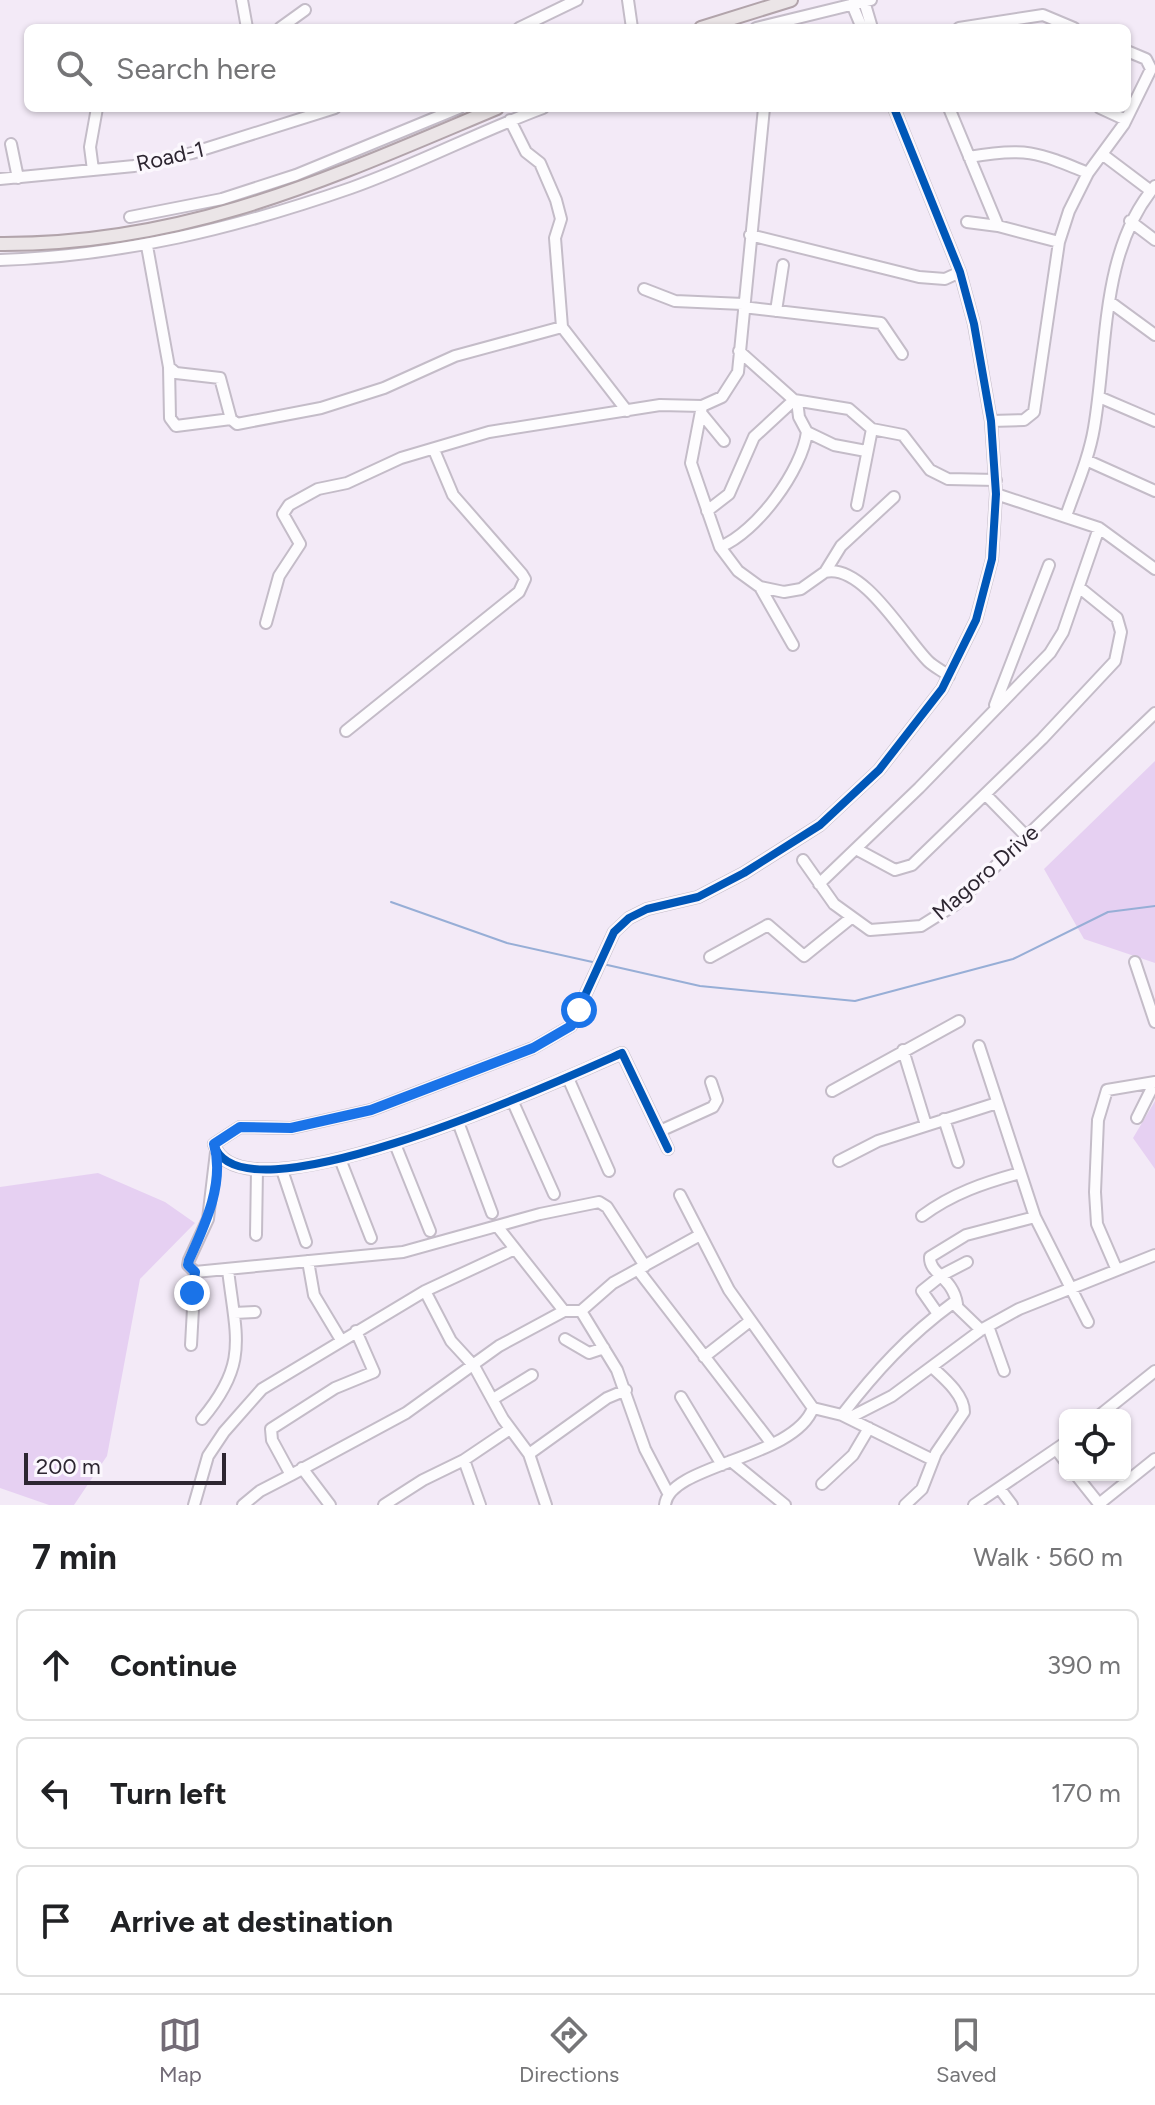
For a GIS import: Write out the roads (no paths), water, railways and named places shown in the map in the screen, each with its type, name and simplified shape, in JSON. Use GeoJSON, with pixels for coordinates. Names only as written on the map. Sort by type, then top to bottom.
{"type":"FeatureCollection","features":[{"type":"Feature","properties":{"kind":"main road"},"geometry":{"type":"LineString","coordinates":[[714,24],[791,0]]}},
{"type":"Feature","properties":{"kind":"main road"},"geometry":{"type":"LineString","coordinates":[[0,244],[92,239],[232,212],[332,177],[487,112]]}},
{"type":"Feature","properties":{"kind":"street"},"geometry":{"type":"LineString","coordinates":[[242,0],[246,24]]}},
{"type":"Feature","properties":{"kind":"street"},"geometry":{"type":"LineString","coordinates":[[527,24],[577,0]]}},
{"type":"Feature","properties":{"kind":"street"},"geometry":{"type":"LineString","coordinates":[[628,0],[631,24]]}},
{"type":"Feature","properties":{"kind":"street"},"geometry":{"type":"LineString","coordinates":[[774,24],[862,2]]}},
{"type":"Feature","properties":{"kind":"street"},"geometry":{"type":"LineString","coordinates":[[862,2],[862,24]]}},
{"type":"Feature","properties":{"kind":"street"},"geometry":{"type":"LineString","coordinates":[[862,2],[870,24]]}},
{"type":"Feature","properties":{"kind":"street"},"geometry":{"type":"LineString","coordinates":[[286,24],[305,10]]}},
{"type":"Feature","properties":{"kind":"street"},"geometry":{"type":"LineString","coordinates":[[985,24],[1043,15],[1064,24]]}},
{"type":"Feature","properties":{"kind":"street"},"geometry":{"type":"LineString","coordinates":[[1131,53],[1146,59],[1151,69],[1131,110]]}},
{"type":"Feature","properties":{"kind":"street"},"geometry":{"type":"LineString","coordinates":[[93,170],[90,147],[96,112]]}},
{"type":"Feature","properties":{"kind":"street","name":"Road-1"},"geometry":{"type":"LineString","coordinates":[[0,179],[134,166],[192,153],[322,112]]}},
{"type":"Feature","properties":{"kind":"street"},"geometry":{"type":"LineString","coordinates":[[130,217],[222,199],[296,175],[449,112]]}},
{"type":"Feature","properties":{"kind":"street"},"geometry":{"type":"LineString","coordinates":[[0,260],[147,246],[230,227],[352,187],[532,112]]}},
{"type":"Feature","properties":{"kind":"street"},"geometry":{"type":"LineString","coordinates":[[266,623],[279,576],[300,544],[283,514],[289,505],[318,489],[374,473],[401,458],[489,432],[666,405],[701,410],[729,389],[738,372],[764,112]]}},
{"type":"Feature","properties":{"kind":"street"},"geometry":{"type":"LineString","coordinates":[[191,1345],[195,1272],[188,1265],[208,1219],[216,1152],[214,1144],[240,1127],[291,1128],[371,1110],[533,1048],[571,1026],[614,932],[629,918],[647,909],[698,897],[744,873],[820,825],[852,798],[915,727],[949,676],[976,620],[992,559],[996,480],[991,421],[974,324],[960,272],[896,112]]}},
{"type":"Feature","properties":{"kind":"street"},"geometry":{"type":"LineString","coordinates":[[951,112],[998,226]]}},
{"type":"Feature","properties":{"kind":"street"},"geometry":{"type":"LineString","coordinates":[[1109,112],[1126,120]]}},
{"type":"Feature","properties":{"kind":"street"},"geometry":{"type":"LineString","coordinates":[[991,421],[1024,420],[1034,412],[1059,242],[1073,200],[1130,112]]}},
{"type":"Feature","properties":{"kind":"street"},"geometry":{"type":"LineString","coordinates":[[510,120],[526,152],[540,163],[561,219],[555,238],[562,327],[627,411]]}},
{"type":"Feature","properties":{"kind":"street"},"geometry":{"type":"LineString","coordinates":[[11,144],[18,178]]}},
{"type":"Feature","properties":{"kind":"street"},"geometry":{"type":"LineString","coordinates":[[969,157],[1011,150],[1032,151],[1088,173]]}},
{"type":"Feature","properties":{"kind":"street"},"geometry":{"type":"LineString","coordinates":[[1066,516],[1086,460],[1099,397],[1110,302],[1130,221],[1153,188],[1102,154]]}},
{"type":"Feature","properties":{"kind":"street"},"geometry":{"type":"LineString","coordinates":[[1130,221],[1155,240]]}},
{"type":"Feature","properties":{"kind":"street"},"geometry":{"type":"LineString","coordinates":[[967,222],[998,226],[1059,242]]}},
{"type":"Feature","properties":{"kind":"street"},"geometry":{"type":"LineString","coordinates":[[750,235],[919,277],[945,279],[960,272]]}},
{"type":"Feature","properties":{"kind":"street"},"geometry":{"type":"LineString","coordinates":[[147,246],[172,373],[170,418],[176,426],[231,419]]}},
{"type":"Feature","properties":{"kind":"street"},"geometry":{"type":"LineString","coordinates":[[776,311],[783,265]]}},
{"type":"Feature","properties":{"kind":"street"},"geometry":{"type":"LineString","coordinates":[[644,289],[675,301],[881,323],[902,354]]}},
{"type":"Feature","properties":{"kind":"street"},"geometry":{"type":"LineString","coordinates":[[1110,302],[1155,335]]}},
{"type":"Feature","properties":{"kind":"street"},"geometry":{"type":"LineString","coordinates":[[172,373],[220,378],[231,419],[237,424],[321,408],[384,388],[455,356],[562,327]]}},
{"type":"Feature","properties":{"kind":"street"},"geometry":{"type":"LineString","coordinates":[[739,351],[795,401],[849,409],[872,429],[903,435],[921,462],[948,479],[996,480]]}},
{"type":"Feature","properties":{"kind":"street"},"geometry":{"type":"LineString","coordinates":[[1099,397],[1155,421]]}},
{"type":"Feature","properties":{"kind":"street"},"geometry":{"type":"LineString","coordinates":[[795,401],[807,432],[834,445],[866,451]]}},
{"type":"Feature","properties":{"kind":"street"},"geometry":{"type":"LineString","coordinates":[[707,511],[729,494],[754,437],[795,401]]}},
{"type":"Feature","properties":{"kind":"street"},"geometry":{"type":"LineString","coordinates":[[701,410],[724,441]]}},
{"type":"Feature","properties":{"kind":"street"},"geometry":{"type":"LineString","coordinates":[[701,410],[691,463],[720,547],[738,571],[760,587],[793,645]]}},
{"type":"Feature","properties":{"kind":"street"},"geometry":{"type":"LineString","coordinates":[[857,505],[872,429]]}},
{"type":"Feature","properties":{"kind":"street"},"geometry":{"type":"LineString","coordinates":[[720,547],[732,543],[782,490],[803,455],[807,432]]}},
{"type":"Feature","properties":{"kind":"street"},"geometry":{"type":"LineString","coordinates":[[346,731],[519,592],[524,584],[522,574],[453,495],[434,450]]}},
{"type":"Feature","properties":{"kind":"street"},"geometry":{"type":"LineString","coordinates":[[1086,460],[1155,491]]}},
{"type":"Feature","properties":{"kind":"street"},"geometry":{"type":"LineString","coordinates":[[996,494],[1099,528],[1153,563]]}},
{"type":"Feature","properties":{"kind":"street"},"geometry":{"type":"LineString","coordinates":[[825,572],[841,546],[894,497]]}},
{"type":"Feature","properties":{"kind":"street"},"geometry":{"type":"LineString","coordinates":[[819,884],[995,707],[1040,666],[1057,643],[1080,588],[1099,528]]}},
{"type":"Feature","properties":{"kind":"street"},"geometry":{"type":"LineString","coordinates":[[995,707],[1049,565]]}},
{"type":"Feature","properties":{"kind":"street"},"geometry":{"type":"LineString","coordinates":[[760,587],[784,592],[801,589],[825,572],[834,570],[848,575],[872,595],[928,661],[949,676]]}},
{"type":"Feature","properties":{"kind":"street"},"geometry":{"type":"LineString","coordinates":[[856,849],[895,870],[904,869],[934,846],[986,795],[1115,661],[1121,632],[1117,618],[1080,588]]}},
{"type":"Feature","properties":{"kind":"street"},"geometry":{"type":"LineString","coordinates":[[770,604],[784,592]]}},
{"type":"Feature","properties":{"kind":"street","name":"Magoro Drive"},"geometry":{"type":"LineString","coordinates":[[851,918],[870,930],[921,926],[956,904],[1155,713]]}},
{"type":"Feature","properties":{"kind":"street"},"geometry":{"type":"LineString","coordinates":[[986,795],[1027,837]]}},
{"type":"Feature","properties":{"kind":"street"},"geometry":{"type":"LineString","coordinates":[[710,957],[768,925],[804,956],[851,918],[819,884],[803,860]]}},
{"type":"Feature","properties":{"kind":"street"},"geometry":{"type":"LineString","coordinates":[[1135,962],[1155,1022]]}},
{"type":"Feature","properties":{"kind":"street"},"geometry":{"type":"LineString","coordinates":[[832,1091],[959,1021]]}},
{"type":"Feature","properties":{"kind":"street"},"geometry":{"type":"LineString","coordinates":[[979,1046],[1035,1217],[1088,1322]]}},
{"type":"Feature","properties":{"kind":"street"},"geometry":{"type":"LineString","coordinates":[[903,1050],[926,1125]]}},
{"type":"Feature","properties":{"kind":"street"},"geometry":{"type":"LineString","coordinates":[[216,1152],[226,1160],[257,1169],[282,1170],[340,1159],[458,1122],[622,1053],[668,1149]]}},
{"type":"Feature","properties":{"kind":"street"},"geometry":{"type":"LineString","coordinates":[[568,1078],[609,1171]]}},
{"type":"Feature","properties":{"kind":"street"},"geometry":{"type":"LineString","coordinates":[[660,1131],[713,1107],[717,1100],[711,1082]]}},
{"type":"Feature","properties":{"kind":"street"},"geometry":{"type":"LineString","coordinates":[[1137,1118],[1155,1082]]}},
{"type":"Feature","properties":{"kind":"street"},"geometry":{"type":"LineString","coordinates":[[1116,1268],[1097,1224],[1098,1120],[1107,1090],[1155,1082]]}},
{"type":"Feature","properties":{"kind":"street"},"geometry":{"type":"LineString","coordinates":[[512,1100],[554,1194]]}},
{"type":"Feature","properties":{"kind":"street"},"geometry":{"type":"LineString","coordinates":[[839,1161],[878,1141],[997,1103]]}},
{"type":"Feature","properties":{"kind":"street"},"geometry":{"type":"LineString","coordinates":[[944,1119],[958,1162]]}},
{"type":"Feature","properties":{"kind":"street"},"geometry":{"type":"LineString","coordinates":[[458,1122],[492,1213]]}},
{"type":"Feature","properties":{"kind":"street"},"geometry":{"type":"LineString","coordinates":[[395,1144],[430,1231]]}},
{"type":"Feature","properties":{"kind":"street"},"geometry":{"type":"LineString","coordinates":[[340,1159],[371,1238]]}},
{"type":"Feature","properties":{"kind":"street"},"geometry":{"type":"LineString","coordinates":[[256,1235],[257,1169]]}},
{"type":"Feature","properties":{"kind":"street"},"geometry":{"type":"LineString","coordinates":[[282,1170],[306,1242]]}},
{"type":"Feature","properties":{"kind":"street"},"geometry":{"type":"LineString","coordinates":[[922,1216],[942,1201],[975,1185],[1020,1173]]}},
{"type":"Feature","properties":{"kind":"street"},"geometry":{"type":"LineString","coordinates":[[680,1195],[750,1321],[813,1408],[846,1416],[933,1460]]}},
{"type":"Feature","properties":{"kind":"street"},"geometry":{"type":"LineString","coordinates":[[195,1272],[403,1252],[599,1202],[607,1207],[642,1268],[704,1357],[772,1444]]}},
{"type":"Feature","properties":{"kind":"street"},"geometry":{"type":"LineString","coordinates":[[1004,1371],[985,1328],[957,1304],[952,1285],[930,1265],[934,1254],[966,1235],[1035,1217]]}},
{"type":"Feature","properties":{"kind":"street"},"geometry":{"type":"LineString","coordinates":[[497,1226],[564,1311]]}},
{"type":"Feature","properties":{"kind":"street"},"geometry":{"type":"LineString","coordinates":[[243,1505],[260,1491],[406,1413],[499,1346],[564,1311],[581,1311],[610,1285],[700,1235]]}},
{"type":"Feature","properties":{"kind":"street"},"geometry":{"type":"LineString","coordinates":[[194,1505],[208,1456],[248,1403],[269,1385],[425,1291],[513,1250]]}},
{"type":"Feature","properties":{"kind":"street"},"geometry":{"type":"LineString","coordinates":[[846,1416],[933,1368],[985,1328],[1072,1285],[1155,1255]]}},
{"type":"Feature","properties":{"kind":"street"},"geometry":{"type":"LineString","coordinates":[[308,1261],[314,1295],[341,1340]]}},
{"type":"Feature","properties":{"kind":"street"},"geometry":{"type":"LineString","coordinates":[[938,1314],[922,1291],[942,1275],[967,1262]]}},
{"type":"Feature","properties":{"kind":"street"},"geometry":{"type":"LineString","coordinates":[[202,1419],[223,1394],[235,1370],[234,1313],[228,1270]]}},
{"type":"Feature","properties":{"kind":"street"},"geometry":{"type":"LineString","coordinates":[[425,1291],[451,1341],[474,1366],[510,1429],[529,1454],[546,1505]]}},
{"type":"Feature","properties":{"kind":"street"},"geometry":{"type":"LineString","coordinates":[[846,1416],[881,1364],[938,1314],[953,1303],[957,1304]]}},
{"type":"Feature","properties":{"kind":"street"},"geometry":{"type":"LineString","coordinates":[[581,1311],[626,1390],[663,1501],[695,1475],[772,1444],[796,1430],[813,1408]]}},
{"type":"Feature","properties":{"kind":"street"},"geometry":{"type":"LineString","coordinates":[[234,1313],[255,1312]]}},
{"type":"Feature","properties":{"kind":"street"},"geometry":{"type":"LineString","coordinates":[[704,1357],[750,1321]]}},
{"type":"Feature","properties":{"kind":"street"},"geometry":{"type":"LineString","coordinates":[[291,1475],[272,1440],[271,1429],[335,1388],[374,1372],[356,1331]]}},
{"type":"Feature","properties":{"kind":"street"},"geometry":{"type":"LineString","coordinates":[[565,1339],[589,1353],[604,1348]]}},
{"type":"Feature","properties":{"kind":"street"},"geometry":{"type":"LineString","coordinates":[[905,1505],[922,1489],[933,1460],[963,1415],[965,1405],[933,1368]]}},
{"type":"Feature","properties":{"kind":"street"},"geometry":{"type":"LineString","coordinates":[[1108,1409],[1155,1371]]}},
{"type":"Feature","properties":{"kind":"street"},"geometry":{"type":"LineString","coordinates":[[493,1399],[532,1375]]}},
{"type":"Feature","properties":{"kind":"street"},"geometry":{"type":"LineString","coordinates":[[529,1454],[607,1398],[626,1390]]}},
{"type":"Feature","properties":{"kind":"street"},"geometry":{"type":"LineString","coordinates":[[681,1397],[726,1463],[785,1505]]}},
{"type":"Feature","properties":{"kind":"street"},"geometry":{"type":"LineString","coordinates":[[822,1484],[853,1455],[869,1428]]}},
{"type":"Feature","properties":{"kind":"street"},"geometry":{"type":"LineString","coordinates":[[384,1505],[423,1480],[464,1460],[510,1429]]}},
{"type":"Feature","properties":{"kind":"street"},"geometry":{"type":"LineString","coordinates":[[974,1505],[1059,1447]]}},
{"type":"Feature","properties":{"kind":"street"},"geometry":{"type":"LineString","coordinates":[[464,1460],[480,1505]]}},
{"type":"Feature","properties":{"kind":"street"},"geometry":{"type":"LineString","coordinates":[[1081,1481],[1099,1505],[1152,1466]]}},
{"type":"Feature","properties":{"kind":"street"},"geometry":{"type":"LineString","coordinates":[[302,1468],[330,1505]]}},
{"type":"Feature","properties":{"kind":"street"},"geometry":{"type":"LineString","coordinates":[[1000,1489],[1012,1505]]}},
{"type":"Feature","properties":{"kind":"waterway"},"geometry":{"type":"LineString","coordinates":[[391,902],[507,943],[597,963]]}},
{"type":"Feature","properties":{"kind":"waterway"},"geometry":{"type":"LineString","coordinates":[[603,964],[700,986],[855,1001],[1013,959],[1108,912],[1155,906]]}}]}
